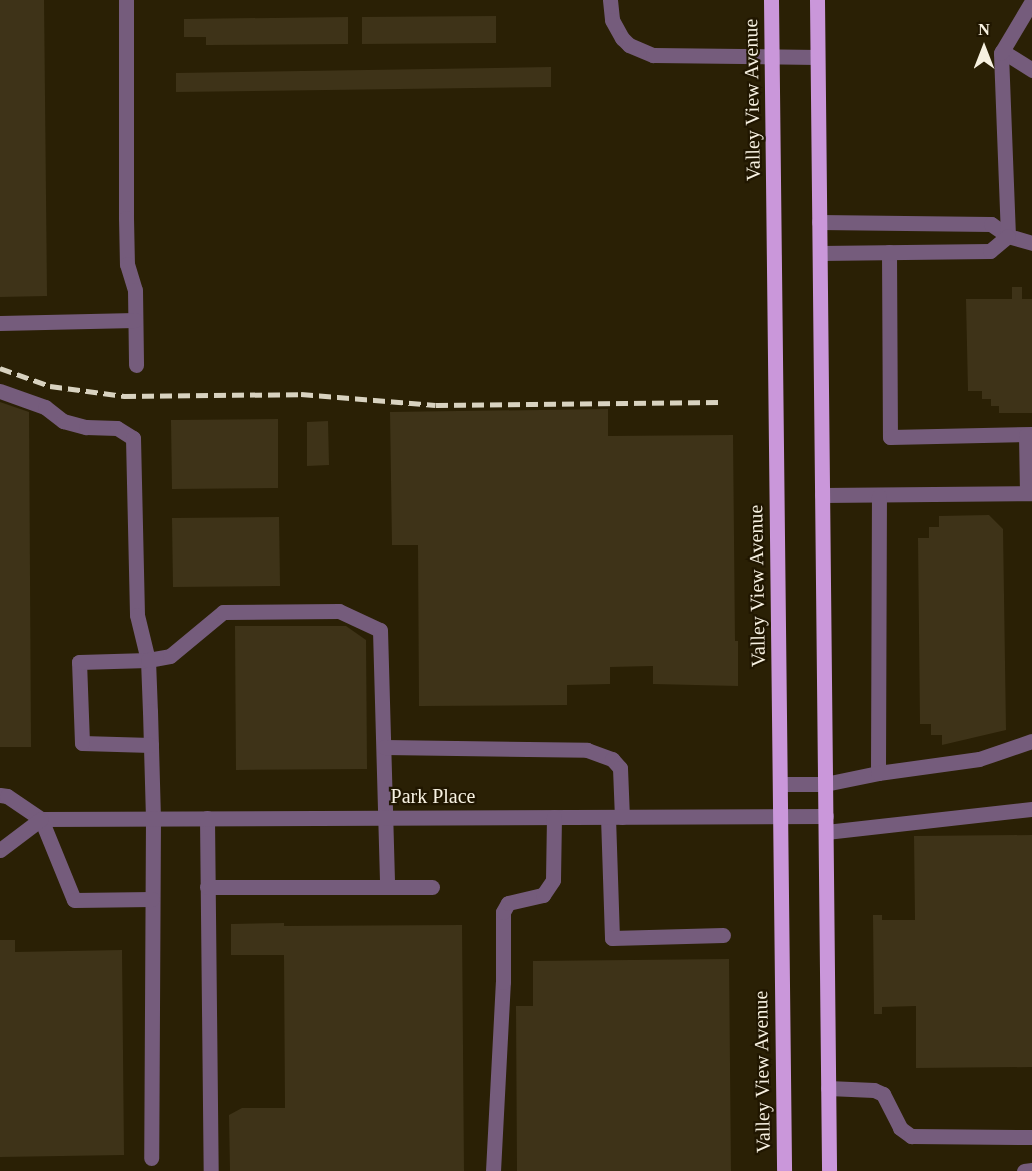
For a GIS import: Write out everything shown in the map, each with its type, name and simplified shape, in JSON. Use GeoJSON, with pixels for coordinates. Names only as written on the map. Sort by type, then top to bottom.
{"type":"FeatureCollection","features":[{"type":"Feature","properties":{"kind":"main road","name":"Valley View Avenue"},"geometry":{"type":"LineString","coordinates":[[771,0],[784,1171]]}},
{"type":"Feature","properties":{"kind":"main road"},"geometry":{"type":"LineString","coordinates":[[817,0],[829,1171]]}},
{"type":"Feature","properties":{"kind":"street"},"geometry":{"type":"LineString","coordinates":[[126,0],[126,229],[127,264],[135,290],[136,365]]}},
{"type":"Feature","properties":{"kind":"street"},"geometry":{"type":"LineString","coordinates":[[610,0],[612,20],[616,29],[630,45],[645,53],[662,57],[817,57]]}},
{"type":"Feature","properties":{"kind":"street"},"geometry":{"type":"LineString","coordinates":[[1008,236],[1002,51],[1032,1]]}},
{"type":"Feature","properties":{"kind":"street"},"geometry":{"type":"LineString","coordinates":[[1002,51],[1032,70]]}},
{"type":"Feature","properties":{"kind":"street"},"geometry":{"type":"LineString","coordinates":[[819,222],[991,224],[1008,236],[1032,243]]}},
{"type":"Feature","properties":{"kind":"street"},"geometry":{"type":"LineString","coordinates":[[820,253],[990,251],[1008,236]]}},
{"type":"Feature","properties":{"kind":"street"},"geometry":{"type":"LineString","coordinates":[[822,495],[1029,493],[1029,435],[890,437],[889,252]]}},
{"type":"Feature","properties":{"kind":"street"},"geometry":{"type":"LineString","coordinates":[[0,323],[135,320]]}},
{"type":"Feature","properties":{"kind":"street"},"geometry":{"type":"LineString","coordinates":[[0,391],[45,407],[63,421],[86,427],[117,428],[133,438],[137,615],[148,660],[153,818],[151,1158]]}},
{"type":"Feature","properties":{"kind":"street"},"geometry":{"type":"LineString","coordinates":[[878,773],[879,496]]}},
{"type":"Feature","properties":{"kind":"street"},"geometry":{"type":"LineString","coordinates":[[151,745],[82,743],[79,663],[148,660],[170,656],[223,612],[339,611],[380,630],[387,818],[387,887]]}},
{"type":"Feature","properties":{"kind":"street"},"geometry":{"type":"LineString","coordinates":[[780,784],[825,784],[878,773],[980,759],[1032,741]]}},
{"type":"Feature","properties":{"kind":"street"},"geometry":{"type":"LineString","coordinates":[[384,747],[587,750],[612,759],[620,768],[615,817],[612,938],[723,935]]}},
{"type":"Feature","properties":{"kind":"street"},"geometry":{"type":"LineString","coordinates":[[0,795],[7,796],[40,819],[74,900],[152,899]]}},
{"type":"Feature","properties":{"kind":"street","name":"Park Place"},"geometry":{"type":"LineString","coordinates":[[40,819],[781,816],[825,824],[1032,809]]}},
{"type":"Feature","properties":{"kind":"street"},"geometry":{"type":"LineString","coordinates":[[493,1171],[503,982],[503,912],[508,903],[543,895],[553,880],[554,817]]}},
{"type":"Feature","properties":{"kind":"street"},"geometry":{"type":"LineString","coordinates":[[207,818],[211,1171]]}},
{"type":"Feature","properties":{"kind":"street"},"geometry":{"type":"LineString","coordinates":[[0,850],[40,819]]}},
{"type":"Feature","properties":{"kind":"street"},"geometry":{"type":"LineString","coordinates":[[207,887],[432,886]]}},
{"type":"Feature","properties":{"kind":"street"},"geometry":{"type":"LineString","coordinates":[[828,1088],[874,1090],[883,1094],[900,1128],[911,1136],[1032,1137]]}},
{"type":"Feature","properties":{"kind":"street"},"geometry":{"type":"LineString","coordinates":[[1024,1171],[1032,1170]]}},
{"type":"Feature","properties":{"kind":"building"},"geometry":{"type":"Polygon","coordinates":[[[0,0],[44,0],[47,296],[0,297],[0,0]]]}},
{"type":"Feature","properties":{"kind":"building"},"geometry":{"type":"Polygon","coordinates":[[[496,16],[496,43],[362,44],[362,17],[496,16]]]}},
{"type":"Feature","properties":{"kind":"building"},"geometry":{"type":"Polygon","coordinates":[[[348,17],[348,44],[206,45],[206,37],[184,37],[184,19],[348,17]]]}},
{"type":"Feature","properties":{"kind":"building"},"geometry":{"type":"Polygon","coordinates":[[[551,67],[551,87],[176,92],[176,73],[551,67]]]}},
{"type":"Feature","properties":{"kind":"building"},"geometry":{"type":"Polygon","coordinates":[[[1012,287],[1022,287],[1022,299],[1032,299],[1032,413],[999,413],[999,406],[991,406],[991,399],[982,399],[982,391],[968,391],[966,299],[1012,299],[1012,287]]]}},
{"type":"Feature","properties":{"kind":"building"},"geometry":{"type":"Polygon","coordinates":[[[0,402],[29,412],[31,747],[0,747],[0,402]]]}},
{"type":"Feature","properties":{"kind":"building"},"geometry":{"type":"Polygon","coordinates":[[[608,409],[608,436],[733,435],[735,641],[738,641],[738,686],[653,684],[653,666],[610,667],[610,684],[567,685],[567,705],[419,706],[418,545],[392,545],[390,412],[608,409]]]}},
{"type":"Feature","properties":{"kind":"building"},"geometry":{"type":"Polygon","coordinates":[[[278,419],[278,488],[172,489],[171,420],[278,419]]]}},
{"type":"Feature","properties":{"kind":"building"},"geometry":{"type":"Polygon","coordinates":[[[328,421],[329,465],[307,466],[307,422],[328,421]]]}},
{"type":"Feature","properties":{"kind":"building"},"geometry":{"type":"Polygon","coordinates":[[[989,515],[1003,529],[1006,730],[942,745],[942,735],[931,735],[931,724],[920,724],[918,538],[929,538],[929,527],[939,527],[939,516],[989,515]]]}},
{"type":"Feature","properties":{"kind":"building"},"geometry":{"type":"Polygon","coordinates":[[[279,517],[280,586],[173,587],[172,518],[279,517]]]}},
{"type":"Feature","properties":{"kind":"building"},"geometry":{"type":"Polygon","coordinates":[[[235,626],[346,626],[366,640],[367,769],[236,770],[235,626]]]}},
{"type":"Feature","properties":{"kind":"building"},"geometry":{"type":"Polygon","coordinates":[[[1032,835],[1032,1067],[916,1068],[916,1006],[882,1007],[882,1014],[874,1014],[873,915],[882,915],[882,920],[915,920],[914,836],[1032,835]]]}},
{"type":"Feature","properties":{"kind":"building"},"geometry":{"type":"Polygon","coordinates":[[[284,923],[284,926],[462,925],[464,1171],[230,1171],[229,1115],[242,1108],[285,1108],[284,955],[231,955],[231,924],[284,923]]]}},
{"type":"Feature","properties":{"kind":"building"},"geometry":{"type":"Polygon","coordinates":[[[0,940],[15,940],[15,952],[122,950],[124,1155],[0,1157],[0,940]]]}},
{"type":"Feature","properties":{"kind":"building"},"geometry":{"type":"Polygon","coordinates":[[[729,959],[731,1171],[517,1171],[516,1006],[533,1006],[533,961],[729,959]]]}},
{"type":"Feature","properties":{"kind":"railway"},"geometry":{"type":"LineString","coordinates":[[0,368],[50,386],[124,396],[301,394],[436,405],[720,402]]}}]}
